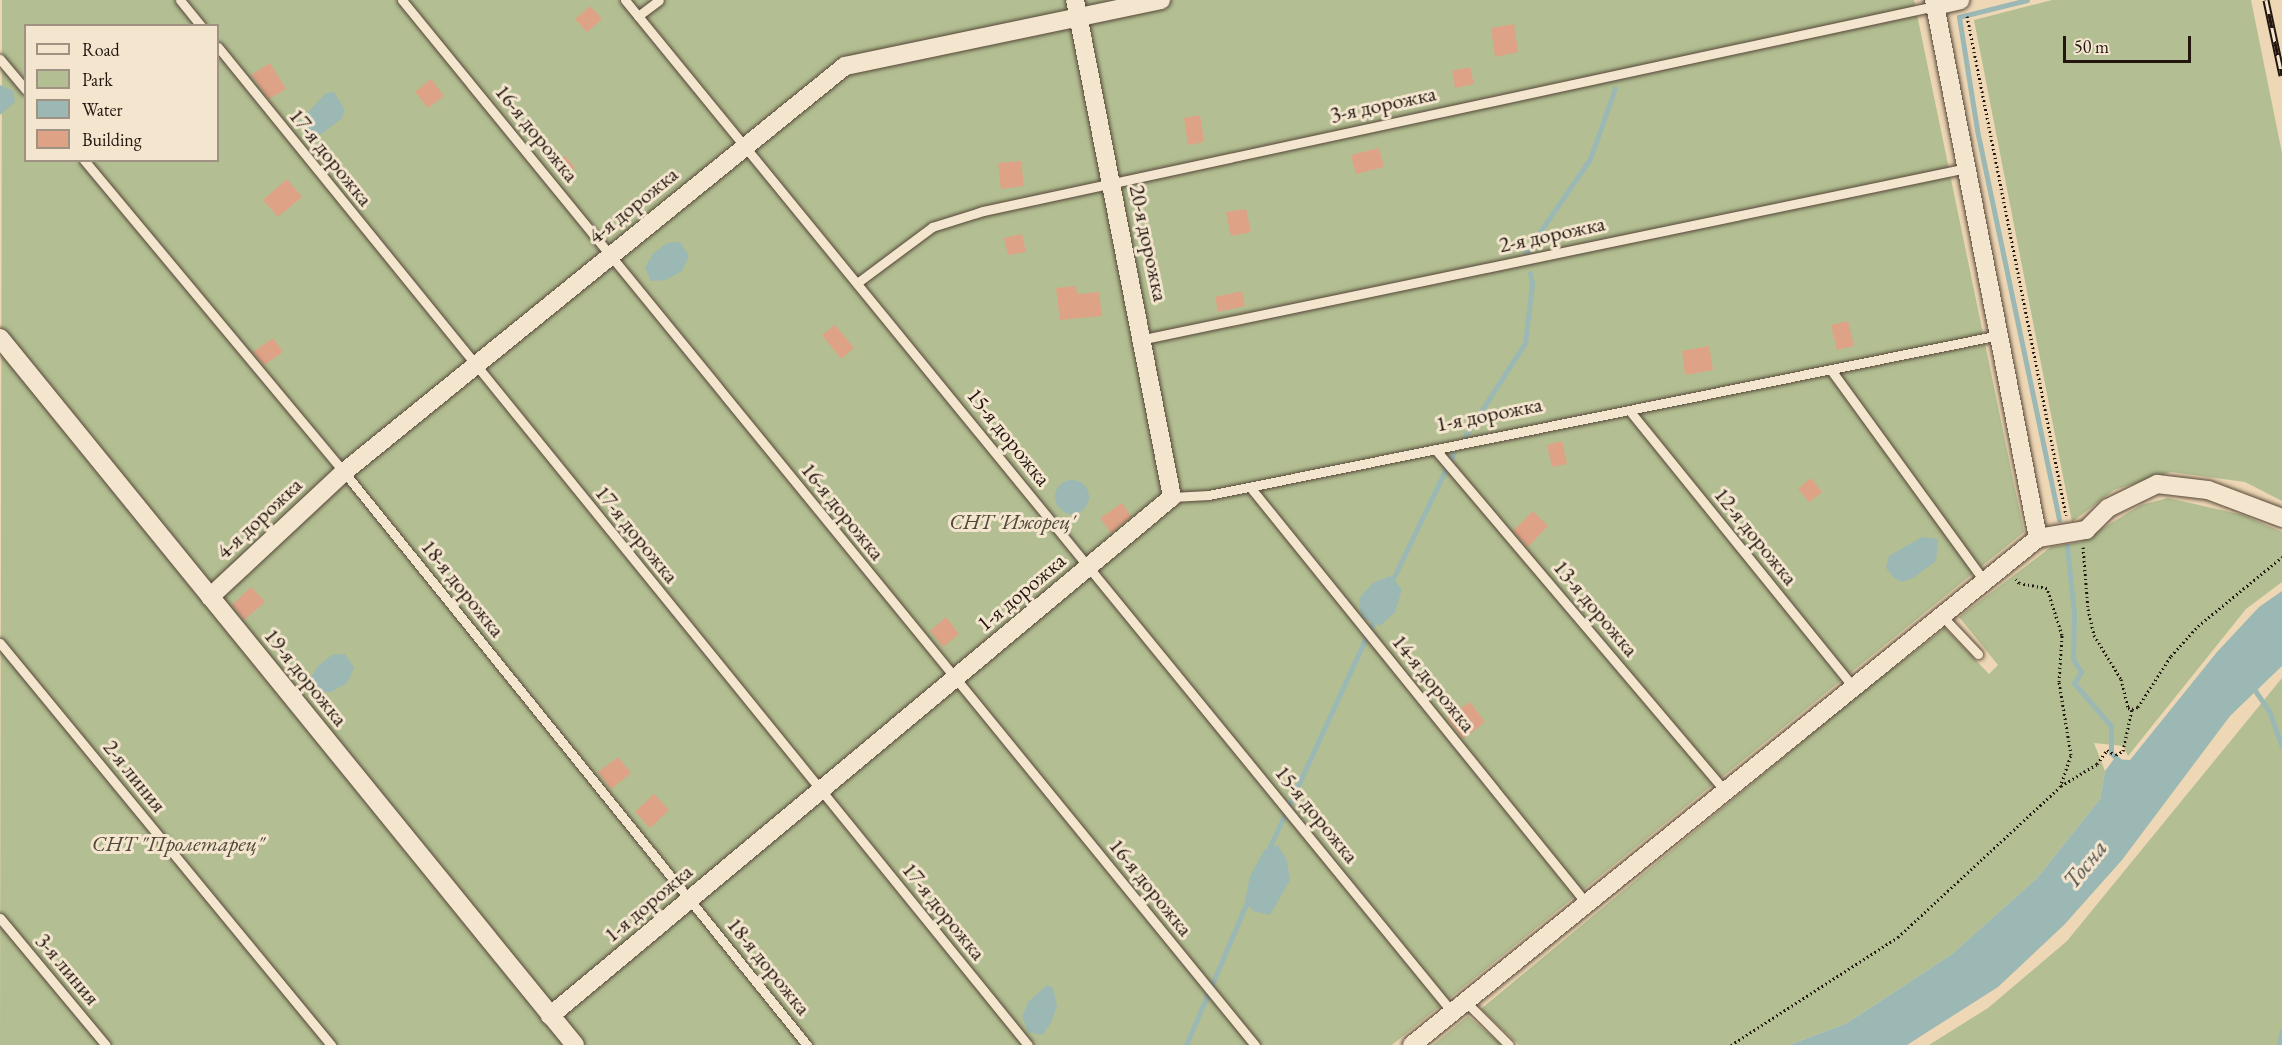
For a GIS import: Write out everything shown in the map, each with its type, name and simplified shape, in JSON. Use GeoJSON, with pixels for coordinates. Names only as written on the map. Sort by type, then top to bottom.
{"type":"FeatureCollection","features":[{"type":"Feature","properties":{"kind":"street","name":"4-я дорожка"},"geometry":{"type":"LineString","coordinates":[[210,597],[344,472],[845,66],[1076,9],[1161,0]]}},
{"type":"Feature","properties":{"kind":"street"},"geometry":{"type":"LineString","coordinates":[[1960,0],[1934,3],[2002,335],[2038,538]]}},
{"type":"Feature","properties":{"kind":"street","name":"20-я дорожка"},"geometry":{"type":"LineString","coordinates":[[1076,9],[1144,339],[1172,497]]}},
{"type":"Feature","properties":{"kind":"street","name":"19-я дорожка"},"geometry":{"type":"LineString","coordinates":[[0,338],[575,1045]]}},
{"type":"Feature","properties":{"kind":"street"},"geometry":{"type":"LineString","coordinates":[[1412,1045],[1853,687],[1986,583],[2038,538],[2075,531],[2108,508],[2157,484],[2208,490],[2282,518]]}},
{"type":"Feature","properties":{"kind":"street","name":"1-я дорожка"},"geometry":{"type":"LineString","coordinates":[[550,1016],[1172,497]]}},
{"type":"Feature","properties":{"kind":"lane"},"geometry":{"type":"LineString","coordinates":[[180,0],[199,24]]}},
{"type":"Feature","properties":{"kind":"lane","name":"16-я дорожка"},"geometry":{"type":"LineString","coordinates":[[402,0],[1255,1045]]}},
{"type":"Feature","properties":{"kind":"lane","name":"15-я дорожка"},"geometry":{"type":"LineString","coordinates":[[625,0],[1295,818],[1460,1008],[1509,1045]]}},
{"type":"Feature","properties":{"kind":"lane"},"geometry":{"type":"LineString","coordinates":[[638,16],[659,0]]}},
{"type":"Feature","properties":{"kind":"lane","name":"3-я дорожка"},"geometry":{"type":"LineString","coordinates":[[857,283],[932,227],[1112,182],[1934,3]]}},
{"type":"Feature","properties":{"kind":"lane","name":"17-я дорожка"},"geometry":{"type":"LineString","coordinates":[[219,48],[475,367],[1028,1045]]}},
{"type":"Feature","properties":{"kind":"lane"},"geometry":{"type":"LineString","coordinates":[[0,59],[24,88]]}},
{"type":"Feature","properties":{"kind":"lane","name":"18-я дорожка"},"geometry":{"type":"LineString","coordinates":[[86,162],[344,472],[807,1045]]}},
{"type":"Feature","properties":{"kind":"lane","name":"2-я дорожка"},"geometry":{"type":"LineString","coordinates":[[1144,339],[1968,168]]}},
{"type":"Feature","properties":{"kind":"lane","name":"1-я дорожка"},"geometry":{"type":"LineString","coordinates":[[1172,497],[1250,487],[1438,453],[1629,410],[2002,335]]}},
{"type":"Feature","properties":{"kind":"lane"},"geometry":{"type":"LineString","coordinates":[[1831,370],[1986,583]]}},
{"type":"Feature","properties":{"kind":"lane","name":"12-я дорожка"},"geometry":{"type":"LineString","coordinates":[[1629,410],[1853,687]]}},
{"type":"Feature","properties":{"kind":"lane","name":"13-я дорожка"},"geometry":{"type":"LineString","coordinates":[[1438,453],[1726,792]]}},
{"type":"Feature","properties":{"kind":"lane","name":"14-я дорожка"},"geometry":{"type":"LineString","coordinates":[[1250,487],[1587,904]]}},
{"type":"Feature","properties":{"kind":"lane"},"geometry":{"type":"LineString","coordinates":[[1943,617],[1978,654]]}},
{"type":"Feature","properties":{"kind":"lane","name":"2-я линия"},"geometry":{"type":"LineString","coordinates":[[0,643],[331,1045]]}},
{"type":"Feature","properties":{"kind":"lane","name":"3-я линия"},"geometry":{"type":"LineString","coordinates":[[0,918],[106,1045]]}},
{"type":"Feature","properties":{"kind":"path"},"geometry":{"type":"LineString","coordinates":[[1968,24],[2075,531],[2094,636],[2121,679],[2128,708],[2132,709]]}},
{"type":"Feature","properties":{"kind":"path"},"geometry":{"type":"LineString","coordinates":[[2132,709],[2138,707],[2171,656],[2199,626],[2282,557]]}},
{"type":"Feature","properties":{"kind":"path"},"geometry":{"type":"LineString","coordinates":[[2006,566],[2019,583],[2047,588],[2062,635],[2059,682],[2071,755],[2060,787]]}},
{"type":"Feature","properties":{"kind":"path"},"geometry":{"type":"LineString","coordinates":[[1731,1045],[1898,937],[2060,787],[2097,764],[2108,750],[2116,755],[2123,751],[2132,709]]}},
{"type":"Feature","properties":{"kind":"green space","name":"СНТ 'Ижорец'"},"geometry":{"type":"Polygon","coordinates":[[[2,0],[1914,0],[2024,532],[1392,1045],[0,1045],[2,0]]]}},
{"type":"Feature","properties":{"kind":"green space"},"geometry":{"type":"Polygon","coordinates":[[[2052,0],[2251,0],[2282,153],[2282,501],[2245,482],[2171,472],[2114,490],[2072,522],[1974,20],[2052,0]]]}},
{"type":"Feature","properties":{"kind":"green space"},"geometry":{"type":"Polygon","coordinates":[[[2168,498],[2243,515],[2282,532],[2282,582],[2246,609],[2128,756],[2123,746],[2094,743],[2105,771],[2100,799],[2037,878],[1952,954],[1847,1023],[1789,1045],[1519,1045],[1481,1009],[1862,692],[1945,628],[1989,674],[1998,665],[1959,617],[2051,547],[2080,542],[2141,505],[2168,498]]]}},
{"type":"Feature","properties":{"kind":"green space"},"geometry":{"type":"Polygon","coordinates":[[[2282,678],[2282,1045],[1929,1045],[1988,1008],[2067,941],[2282,678]]]}},
{"type":"Feature","properties":{"kind":"green space"},"geometry":{"type":"Polygon","coordinates":[[[1468,1016],[1502,1045],[1433,1045],[1468,1016]]]}},
{"type":"Feature","properties":{"kind":"water"},"geometry":{"type":"Polygon","coordinates":[[[0,85],[13,91],[15,102],[0,115],[0,85]]]}},
{"type":"Feature","properties":{"kind":"water"},"geometry":{"type":"Polygon","coordinates":[[[334,92],[345,110],[341,119],[320,135],[308,139],[299,122],[326,93],[334,92]]]}},
{"type":"Feature","properties":{"kind":"water"},"geometry":{"type":"Polygon","coordinates":[[[680,242],[689,256],[682,271],[666,280],[651,281],[645,267],[653,254],[667,243],[680,242]]]}},
{"type":"Feature","properties":{"kind":"water"},"geometry":{"type":"Polygon","coordinates":[[[1072,480],[1084,485],[1089,497],[1084,509],[1072,514],[1060,509],[1055,497],[1060,485],[1072,480]]]}},
{"type":"Feature","properties":{"kind":"water"},"geometry":{"type":"Polygon","coordinates":[[[1922,537],[1938,539],[1936,561],[1913,578],[1902,582],[1895,579],[1886,568],[1889,556],[1922,537]]]}},
{"type":"Feature","properties":{"kind":"water"},"geometry":{"type":"Polygon","coordinates":[[[1390,576],[1402,589],[1395,612],[1380,626],[1361,617],[1359,598],[1373,583],[1390,576]]]}},
{"type":"Feature","properties":{"kind":"water","name":"Тосна"},"geometry":{"type":"Polygon","coordinates":[[[2282,591],[2282,666],[2230,716],[2122,860],[2064,925],[1998,987],[1907,1045],[1789,1045],[1847,1023],[1952,954],[2037,878],[2100,799],[2105,771],[2114,759],[2130,760],[2217,652],[2259,607],[2282,591]]]}},
{"type":"Feature","properties":{"kind":"water"},"geometry":{"type":"Polygon","coordinates":[[[345,654],[354,668],[347,683],[331,692],[316,692],[310,679],[318,666],[332,655],[345,654]]]}},
{"type":"Feature","properties":{"kind":"water"},"geometry":{"type":"Polygon","coordinates":[[[1278,845],[1287,861],[1290,880],[1270,915],[1253,911],[1245,901],[1250,876],[1264,850],[1278,845]]]}},
{"type":"Feature","properties":{"kind":"water"},"geometry":{"type":"Polygon","coordinates":[[[1047,985],[1053,988],[1057,1006],[1051,1023],[1042,1035],[1028,1032],[1022,1016],[1029,1001],[1047,985]]]}},
{"type":"Feature","properties":{"kind":"building"},"geometry":{"type":"Polygon","coordinates":[[[590,6],[602,19],[587,32],[575,19],[590,6]]]}},
{"type":"Feature","properties":{"kind":"building"},"geometry":{"type":"Polygon","coordinates":[[[1514,24],[1518,52],[1495,57],[1491,28],[1514,24]]]}},
{"type":"Feature","properties":{"kind":"building"},"geometry":{"type":"Polygon","coordinates":[[[270,63],[286,89],[269,99],[251,75],[270,63]]]}},
{"type":"Feature","properties":{"kind":"building"},"geometry":{"type":"Polygon","coordinates":[[[1470,67],[1474,84],[1455,88],[1452,71],[1470,67]]]}},
{"type":"Feature","properties":{"kind":"building"},"geometry":{"type":"Polygon","coordinates":[[[431,79],[444,96],[428,108],[415,92],[431,79]]]}},
{"type":"Feature","properties":{"kind":"building"},"geometry":{"type":"Polygon","coordinates":[[[1200,115],[1204,142],[1188,145],[1184,118],[1200,115]]]}},
{"type":"Feature","properties":{"kind":"building"},"geometry":{"type":"Polygon","coordinates":[[[1379,148],[1384,167],[1356,174],[1351,155],[1379,148]]]}},
{"type":"Feature","properties":{"kind":"building"},"geometry":{"type":"Polygon","coordinates":[[[565,156],[575,168],[564,177],[554,164],[565,156]]]}},
{"type":"Feature","properties":{"kind":"building"},"geometry":{"type":"Polygon","coordinates":[[[1021,161],[1024,186],[1001,189],[998,163],[1021,161]]]}},
{"type":"Feature","properties":{"kind":"building"},"geometry":{"type":"Polygon","coordinates":[[[287,179],[302,197],[278,217],[263,200],[287,179]]]}},
{"type":"Feature","properties":{"kind":"building"},"geometry":{"type":"Polygon","coordinates":[[[1246,209],[1251,232],[1231,236],[1226,212],[1246,209]]]}},
{"type":"Feature","properties":{"kind":"building"},"geometry":{"type":"Polygon","coordinates":[[[1022,234],[1026,252],[1008,255],[1004,238],[1022,234]]]}},
{"type":"Feature","properties":{"kind":"building"},"geometry":{"type":"Polygon","coordinates":[[[1076,286],[1077,294],[1099,292],[1102,316],[1060,320],[1056,288],[1076,286]]]}},
{"type":"Feature","properties":{"kind":"building"},"geometry":{"type":"Polygon","coordinates":[[[1242,291],[1245,306],[1218,312],[1215,297],[1242,291]]]}},
{"type":"Feature","properties":{"kind":"building"},"geometry":{"type":"Polygon","coordinates":[[[1848,321],[1854,346],[1837,350],[1831,325],[1848,321]]]}},
{"type":"Feature","properties":{"kind":"building"},"geometry":{"type":"Polygon","coordinates":[[[835,325],[854,348],[841,359],[822,335],[835,325]]]}},
{"type":"Feature","properties":{"kind":"building"},"geometry":{"type":"Polygon","coordinates":[[[273,338],[283,352],[264,365],[253,352],[273,338]]]}},
{"type":"Feature","properties":{"kind":"building"},"geometry":{"type":"Polygon","coordinates":[[[1709,346],[1713,370],[1685,375],[1682,351],[1709,346]]]}},
{"type":"Feature","properties":{"kind":"building"},"geometry":{"type":"Polygon","coordinates":[[[1562,441],[1567,464],[1552,467],[1547,445],[1562,441]]]}},
{"type":"Feature","properties":{"kind":"building"},"geometry":{"type":"Polygon","coordinates":[[[1811,478],[1822,492],[1809,502],[1798,489],[1811,478]]]}},
{"type":"Feature","properties":{"kind":"building"},"geometry":{"type":"Polygon","coordinates":[[[1122,503],[1131,517],[1111,533],[1100,518],[1122,503]]]}},
{"type":"Feature","properties":{"kind":"building"},"geometry":{"type":"Polygon","coordinates":[[[1533,511],[1548,526],[1528,547],[1513,531],[1533,511]]]}},
{"type":"Feature","properties":{"kind":"building"},"geometry":{"type":"Polygon","coordinates":[[[251,587],[265,602],[244,620],[232,605],[251,587]]]}},
{"type":"Feature","properties":{"kind":"building"},"geometry":{"type":"Polygon","coordinates":[[[946,617],[959,634],[943,647],[930,631],[946,617]]]}},
{"type":"Feature","properties":{"kind":"building"},"geometry":{"type":"Polygon","coordinates":[[[1470,702],[1485,722],[1463,739],[1447,718],[1470,702]]]}},
{"type":"Feature","properties":{"kind":"building"},"geometry":{"type":"Polygon","coordinates":[[[618,757],[631,773],[611,789],[598,772],[618,757]]]}},
{"type":"Feature","properties":{"kind":"building"},"geometry":{"type":"Polygon","coordinates":[[[654,794],[669,810],[650,828],[635,812],[654,794]]]}},
{"type":"Feature","properties":{"kind":"waterway"},"geometry":{"type":"LineString","coordinates":[[2027,0],[1959,17],[1977,130],[2059,519]]}},
{"type":"Feature","properties":{"kind":"waterway"},"geometry":{"type":"LineString","coordinates":[[1526,252],[1590,159],[1615,88]]}},
{"type":"Feature","properties":{"kind":"waterway"},"geometry":{"type":"LineString","coordinates":[[1465,436],[1525,343],[1532,284],[1530,273]]}},
{"type":"Feature","properties":{"kind":"waterway"},"geometry":{"type":"LineString","coordinates":[[1390,585],[1453,454]]}},
{"type":"Feature","properties":{"kind":"waterway"},"geometry":{"type":"LineString","coordinates":[[2067,546],[2074,613],[2073,659],[2081,672],[2074,683],[2111,726],[2111,753],[2123,764]]}},
{"type":"Feature","properties":{"kind":"waterway"},"geometry":{"type":"LineString","coordinates":[[1266,855],[1375,618]]}},
{"type":"Feature","properties":{"kind":"waterway"},"geometry":{"type":"LineString","coordinates":[[2252,686],[2269,711],[2282,746]]}},
{"type":"Feature","properties":{"kind":"waterway"},"geometry":{"type":"LineString","coordinates":[[1186,1045],[1249,897]]}},
{"type":"Feature","properties":{"kind":"waterway"},"geometry":{"type":"LineString","coordinates":[[2279,1045],[2282,1031]]}},
{"type":"Feature","properties":{"kind":"railway"},"geometry":{"type":"LineString","coordinates":[[2266,0],[2282,75]]}},
{"type":"Feature","properties":{"kind":"park label","name":"СНТ \"Пролетарец\""},"geometry":{"type":"Point","coordinates":[178,844]}}]}
